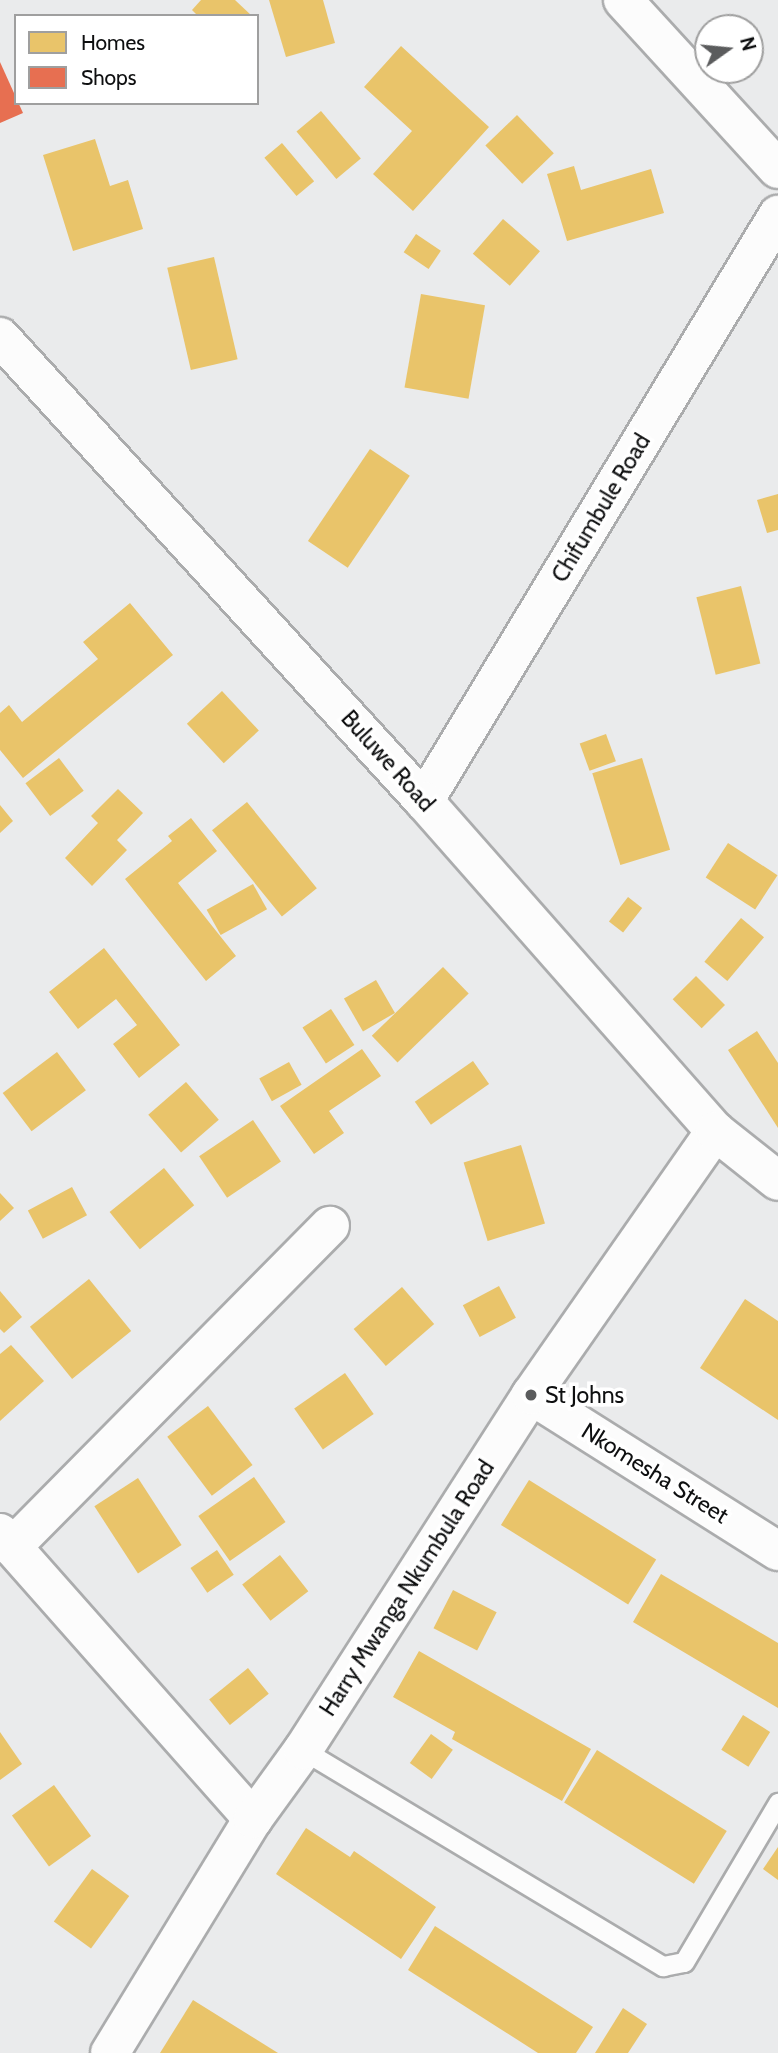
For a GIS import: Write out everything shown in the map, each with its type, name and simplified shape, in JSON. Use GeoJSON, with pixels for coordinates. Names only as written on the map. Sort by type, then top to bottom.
{"type":"FeatureCollection","features":[{"type":"Feature","properties":{"kind":"street"},"geometry":{"type":"LineString","coordinates":[[623,0],[778,169]]}},
{"type":"Feature","properties":{"kind":"street","name":"Chifumbule Road"},"geometry":{"type":"LineString","coordinates":[[424,801],[766,257],[778,215]]}},
{"type":"Feature","properties":{"kind":"street","name":"Buluwe Road"},"geometry":{"type":"LineString","coordinates":[[0,337],[424,801],[715,1130],[778,1181]]}},
{"type":"Feature","properties":{"kind":"street","name":"Harry Mwanga Nkumbula Road"},"geometry":{"type":"LineString","coordinates":[[110,2053],[253,1819],[303,1750],[531,1395],[715,1130]]}},
{"type":"Feature","properties":{"kind":"street"},"geometry":{"type":"LineString","coordinates":[[253,1819],[6,1540],[330,1226]]}},
{"type":"Feature","properties":{"kind":"street","name":"Nkomesha Street"},"geometry":{"type":"LineString","coordinates":[[531,1395],[778,1551]]}},
{"type":"Feature","properties":{"kind":"lane"},"geometry":{"type":"LineString","coordinates":[[303,1750],[663,1966],[684,1962],[778,1803]]}},
{"type":"Feature","properties":{"kind":"building: Homes"},"geometry":{"type":"Polygon","coordinates":[[[201,0],[235,0],[250,14],[196,14],[192,10],[201,0]]]}},
{"type":"Feature","properties":{"kind":"building: Homes"},"geometry":{"type":"Polygon","coordinates":[[[269,0],[323,0],[335,43],[286,57],[269,0]]]}},
{"type":"Feature","properties":{"kind":"building: Homes"},"geometry":{"type":"Polygon","coordinates":[[[401,46],[489,127],[413,211],[373,174],[412,131],[364,87],[401,46]]]}},
{"type":"Feature","properties":{"kind":"building: Homes"},"geometry":{"type":"Polygon","coordinates":[[[321,111],[361,158],[336,179],[296,132],[321,111]]]}},
{"type":"Feature","properties":{"kind":"building: Homes"},"geometry":{"type":"Polygon","coordinates":[[[517,115],[554,153],[522,184],[485,146],[517,115]]]}},
{"type":"Feature","properties":{"kind":"building: Homes"},"geometry":{"type":"Polygon","coordinates":[[[95,139],[110,186],[128,180],[143,229],[73,251],[43,155],[95,139]]]}},
{"type":"Feature","properties":{"kind":"building: Homes"},"geometry":{"type":"Polygon","coordinates":[[[282,143],[314,181],[297,196],[264,158],[282,143]]]}},
{"type":"Feature","properties":{"kind":"building: Homes"},"geometry":{"type":"Polygon","coordinates":[[[574,166],[581,190],[651,169],[664,213],[567,241],[547,174],[574,166]]]}},
{"type":"Feature","properties":{"kind":"building: Homes"},"geometry":{"type":"Polygon","coordinates":[[[503,219],[540,251],[510,286],[473,254],[503,219]]]}},
{"type":"Feature","properties":{"kind":"building: Homes"},"geometry":{"type":"Polygon","coordinates":[[[416,234],[441,251],[429,269],[404,252],[416,234]]]}},
{"type":"Feature","properties":{"kind":"building: Homes"},"geometry":{"type":"Polygon","coordinates":[[[214,257],[238,359],[191,370],[167,268],[214,257]]]}},
{"type":"Feature","properties":{"kind":"building: Homes"},"geometry":{"type":"Polygon","coordinates":[[[421,294],[485,305],[469,399],[405,388],[421,294]]]}},
{"type":"Feature","properties":{"kind":"building: Homes"},"geometry":{"type":"Polygon","coordinates":[[[370,449],[410,476],[348,568],[308,541],[370,449]]]}},
{"type":"Feature","properties":{"kind":"building: Homes"},"geometry":{"type":"Polygon","coordinates":[[[778,494],[778,530],[767,533],[757,500],[778,494]]]}},
{"type":"Feature","properties":{"kind":"building: Homes"},"geometry":{"type":"Polygon","coordinates":[[[741,586],[760,664],[716,675],[696,597],[741,586]]]}},
{"type":"Feature","properties":{"kind":"building: Homes"},"geometry":{"type":"Polygon","coordinates":[[[130,603],[173,655],[23,778],[0,750],[0,713],[9,705],[22,722],[98,659],[83,642],[130,603]]]}},
{"type":"Feature","properties":{"kind":"building: Homes"},"geometry":{"type":"Polygon","coordinates":[[[222,691],[259,730],[224,763],[187,724],[222,691]]]}},
{"type":"Feature","properties":{"kind":"building: Homes"},"geometry":{"type":"Polygon","coordinates":[[[606,734],[616,761],[590,771],[580,744],[606,734]]]}},
{"type":"Feature","properties":{"kind":"building: Homes"},"geometry":{"type":"Polygon","coordinates":[[[59,758],[84,791],[50,816],[25,783],[59,758]]]}},
{"type":"Feature","properties":{"kind":"building: Homes"},"geometry":{"type":"Polygon","coordinates":[[[642,758],[670,850],[620,865],[592,773],[642,758]]]}},
{"type":"Feature","properties":{"kind":"building: Homes"},"geometry":{"type":"Polygon","coordinates":[[[118,789],[143,813],[117,840],[127,850],[92,886],[65,858],[98,823],[91,816],[118,789]]]}},
{"type":"Feature","properties":{"kind":"building: Homes"},"geometry":{"type":"Polygon","coordinates":[[[247,802],[317,888],[282,917],[212,830],[247,802]]]}},
{"type":"Feature","properties":{"kind":"building: Homes"},"geometry":{"type":"Polygon","coordinates":[[[0,805],[13,821],[0,833],[0,805]]]}},
{"type":"Feature","properties":{"kind":"building: Homes"},"geometry":{"type":"Polygon","coordinates":[[[191,818],[217,851],[178,883],[236,956],[206,981],[125,879],[172,841],[168,836],[191,818]]]}},
{"type":"Feature","properties":{"kind":"building: Homes"},"geometry":{"type":"Polygon","coordinates":[[[728,843],[777,875],[755,910],[706,877],[728,843]]]}},
{"type":"Feature","properties":{"kind":"building: Homes"},"geometry":{"type":"Polygon","coordinates":[[[253,884],[267,909],[221,935],[207,910],[253,884]]]}},
{"type":"Feature","properties":{"kind":"building: Homes"},"geometry":{"type":"Polygon","coordinates":[[[628,897],[642,908],[623,933],[609,921],[628,897]]]}},
{"type":"Feature","properties":{"kind":"building: Homes"},"geometry":{"type":"Polygon","coordinates":[[[741,918],[764,937],[727,981],[704,962],[741,918]]]}},
{"type":"Feature","properties":{"kind":"building: Homes"},"geometry":{"type":"Polygon","coordinates":[[[104,948],[180,1045],[139,1078],[113,1044],[137,1025],[116,999],[78,1029],[49,992],[104,948]]]}},
{"type":"Feature","properties":{"kind":"building: Homes"},"geometry":{"type":"Polygon","coordinates":[[[443,967],[469,994],[397,1062],[372,1036],[443,967]]]}},
{"type":"Feature","properties":{"kind":"building: Homes"},"geometry":{"type":"Polygon","coordinates":[[[696,976],[725,1005],[702,1028],[673,999],[696,976]]]}},
{"type":"Feature","properties":{"kind":"building: Homes"},"geometry":{"type":"Polygon","coordinates":[[[376,980],[395,1013],[363,1031],[344,999],[376,980]]]}},
{"type":"Feature","properties":{"kind":"building: Homes"},"geometry":{"type":"Polygon","coordinates":[[[331,1009],[354,1045],[326,1064],[302,1028],[331,1009]]]}},
{"type":"Feature","properties":{"kind":"building: Homes"},"geometry":{"type":"Polygon","coordinates":[[[757,1031],[778,1063],[778,1128],[728,1050],[757,1031]]]}},
{"type":"Feature","properties":{"kind":"building: Homes"},"geometry":{"type":"Polygon","coordinates":[[[362,1049],[381,1076],[329,1111],[344,1133],[314,1154],[280,1106],[362,1049]]]}},
{"type":"Feature","properties":{"kind":"building: Homes"},"geometry":{"type":"Polygon","coordinates":[[[57,1052],[86,1090],[32,1131],[3,1093],[57,1052]]]}},
{"type":"Feature","properties":{"kind":"building: Homes"},"geometry":{"type":"Polygon","coordinates":[[[473,1061],[489,1084],[431,1125],[415,1102],[473,1061]]]}},
{"type":"Feature","properties":{"kind":"building: Homes"},"geometry":{"type":"Polygon","coordinates":[[[289,1062],[302,1085],[272,1101],[259,1078],[289,1062]]]}},
{"type":"Feature","properties":{"kind":"building: Homes"},"geometry":{"type":"Polygon","coordinates":[[[186,1082],[219,1120],[181,1153],[148,1115],[186,1082]]]}},
{"type":"Feature","properties":{"kind":"building: Homes"},"geometry":{"type":"Polygon","coordinates":[[[253,1120],[281,1161],[227,1198],[199,1156],[253,1120]]]}},
{"type":"Feature","properties":{"kind":"building: Homes"},"geometry":{"type":"Polygon","coordinates":[[[521,1145],[545,1223],[488,1241],[464,1163],[521,1145]]]}},
{"type":"Feature","properties":{"kind":"building: Homes"},"geometry":{"type":"Polygon","coordinates":[[[164,1168],[194,1205],[140,1249],[110,1212],[164,1168]]]}},
{"type":"Feature","properties":{"kind":"building: Homes"},"geometry":{"type":"Polygon","coordinates":[[[72,1187],[87,1215],[43,1239],[28,1210],[72,1187]]]}},
{"type":"Feature","properties":{"kind":"building: Homes"},"geometry":{"type":"Polygon","coordinates":[[[0,1193],[14,1208],[0,1221],[0,1193]]]}},
{"type":"Feature","properties":{"kind":"building: Homes"},"geometry":{"type":"Polygon","coordinates":[[[89,1279],[131,1331],[72,1379],[30,1327],[89,1279]]]}},
{"type":"Feature","properties":{"kind":"building: Homes"},"geometry":{"type":"Polygon","coordinates":[[[499,1286],[516,1318],[480,1337],[463,1305],[499,1286]]]}},
{"type":"Feature","properties":{"kind":"building: Homes"},"geometry":{"type":"Polygon","coordinates":[[[402,1287],[434,1324],[386,1366],[354,1329],[402,1287]]]}},
{"type":"Feature","properties":{"kind":"building: Homes"},"geometry":{"type":"Polygon","coordinates":[[[0,1291],[22,1317],[4,1333],[0,1329],[0,1291]]]}},
{"type":"Feature","properties":{"kind":"building: Homes"},"geometry":{"type":"Polygon","coordinates":[[[745,1299],[778,1321],[778,1420],[700,1368],[745,1299]]]}},
{"type":"Feature","properties":{"kind":"building: Homes"},"geometry":{"type":"Polygon","coordinates":[[[11,1345],[44,1381],[0,1421],[0,1354],[11,1345]]]}},
{"type":"Feature","properties":{"kind":"building: Homes"},"geometry":{"type":"Polygon","coordinates":[[[345,1373],[374,1414],[323,1450],[294,1409],[345,1373]]]}},
{"type":"Feature","properties":{"kind":"building: Homes"},"geometry":{"type":"Polygon","coordinates":[[[208,1406],[253,1465],[212,1496],[167,1437],[208,1406]]]}},
{"type":"Feature","properties":{"kind":"building: Homes"},"geometry":{"type":"Polygon","coordinates":[[[254,1477],[286,1522],[230,1561],[198,1516],[254,1477]]]}},
{"type":"Feature","properties":{"kind":"building: Homes"},"geometry":{"type":"Polygon","coordinates":[[[138,1478],[182,1545],[138,1573],[94,1506],[138,1478]]]}},
{"type":"Feature","properties":{"kind":"building: Homes"},"geometry":{"type":"Polygon","coordinates":[[[529,1480],[656,1559],[628,1604],[501,1525],[529,1480]]]}},
{"type":"Feature","properties":{"kind":"building: Homes"},"geometry":{"type":"Polygon","coordinates":[[[217,1550],[234,1575],[207,1593],[190,1568],[217,1550]]]}},
{"type":"Feature","properties":{"kind":"building: Homes"},"geometry":{"type":"Polygon","coordinates":[[[280,1555],[308,1591],[270,1621],[242,1585],[280,1555]]]}},
{"type":"Feature","properties":{"kind":"building: Homes"},"geometry":{"type":"Polygon","coordinates":[[[661,1574],[778,1643],[778,1708],[633,1622],[661,1574]]]}},
{"type":"Feature","properties":{"kind":"building: Homes"},"geometry":{"type":"Polygon","coordinates":[[[453,1590],[497,1612],[477,1651],[433,1628],[453,1590]]]}},
{"type":"Feature","properties":{"kind":"building: Homes"},"geometry":{"type":"Polygon","coordinates":[[[419,1651],[591,1749],[562,1801],[452,1739],[455,1732],[393,1697],[419,1651]]]}},
{"type":"Feature","properties":{"kind":"building: Homes"},"geometry":{"type":"Polygon","coordinates":[[[248,1668],[269,1694],[230,1725],[209,1699],[248,1668]]]}},
{"type":"Feature","properties":{"kind":"building: Homes"},"geometry":{"type":"Polygon","coordinates":[[[743,1715],[770,1732],[748,1767],[721,1750],[743,1715]]]}},
{"type":"Feature","properties":{"kind":"building: Homes"},"geometry":{"type":"Polygon","coordinates":[[[0,1732],[22,1764],[0,1780],[0,1732]]]}},
{"type":"Feature","properties":{"kind":"building: Homes"},"geometry":{"type":"Polygon","coordinates":[[[431,1734],[453,1750],[432,1779],[410,1763],[431,1734]]]}},
{"type":"Feature","properties":{"kind":"building: Homes"},"geometry":{"type":"Polygon","coordinates":[[[597,1750],[727,1831],[694,1884],[564,1803],[597,1750]]]}},
{"type":"Feature","properties":{"kind":"building: Homes"},"geometry":{"type":"Polygon","coordinates":[[[54,1785],[91,1836],[49,1867],[12,1816],[54,1785]]]}},
{"type":"Feature","properties":{"kind":"building: Homes"},"geometry":{"type":"Polygon","coordinates":[[[306,1828],[350,1857],[354,1851],[436,1907],[401,1959],[276,1874],[306,1828]]]}},
{"type":"Feature","properties":{"kind":"building: Homes"},"geometry":{"type":"Polygon","coordinates":[[[778,1847],[778,1880],[763,1869],[778,1847]]]}},
{"type":"Feature","properties":{"kind":"building: Homes"},"geometry":{"type":"Polygon","coordinates":[[[92,1869],[129,1896],[91,1949],[54,1922],[92,1869]]]}},
{"type":"Feature","properties":{"kind":"building: Homes"},"geometry":{"type":"Polygon","coordinates":[[[435,1926],[593,2027],[576,2053],[538,2053],[408,1970],[435,1926]]]}},
{"type":"Feature","properties":{"kind":"building: Homes"},"geometry":{"type":"Polygon","coordinates":[[[193,2000],[278,2053],[160,2053],[193,2000]]]}},
{"type":"Feature","properties":{"kind":"building: Homes"},"geometry":{"type":"Polygon","coordinates":[[[623,2008],[647,2024],[628,2053],[595,2053],[623,2008]]]}},
{"type":"Feature","properties":{"kind":"building: Shops"},"geometry":{"type":"Polygon","coordinates":[[[0,62],[14,93],[14,105],[19,105],[23,113],[0,123],[0,62]]]}},
{"type":"Feature","properties":{"kind":"place","name":"St Johns"},"geometry":{"type":"Point","coordinates":[531,1395]}}]}
